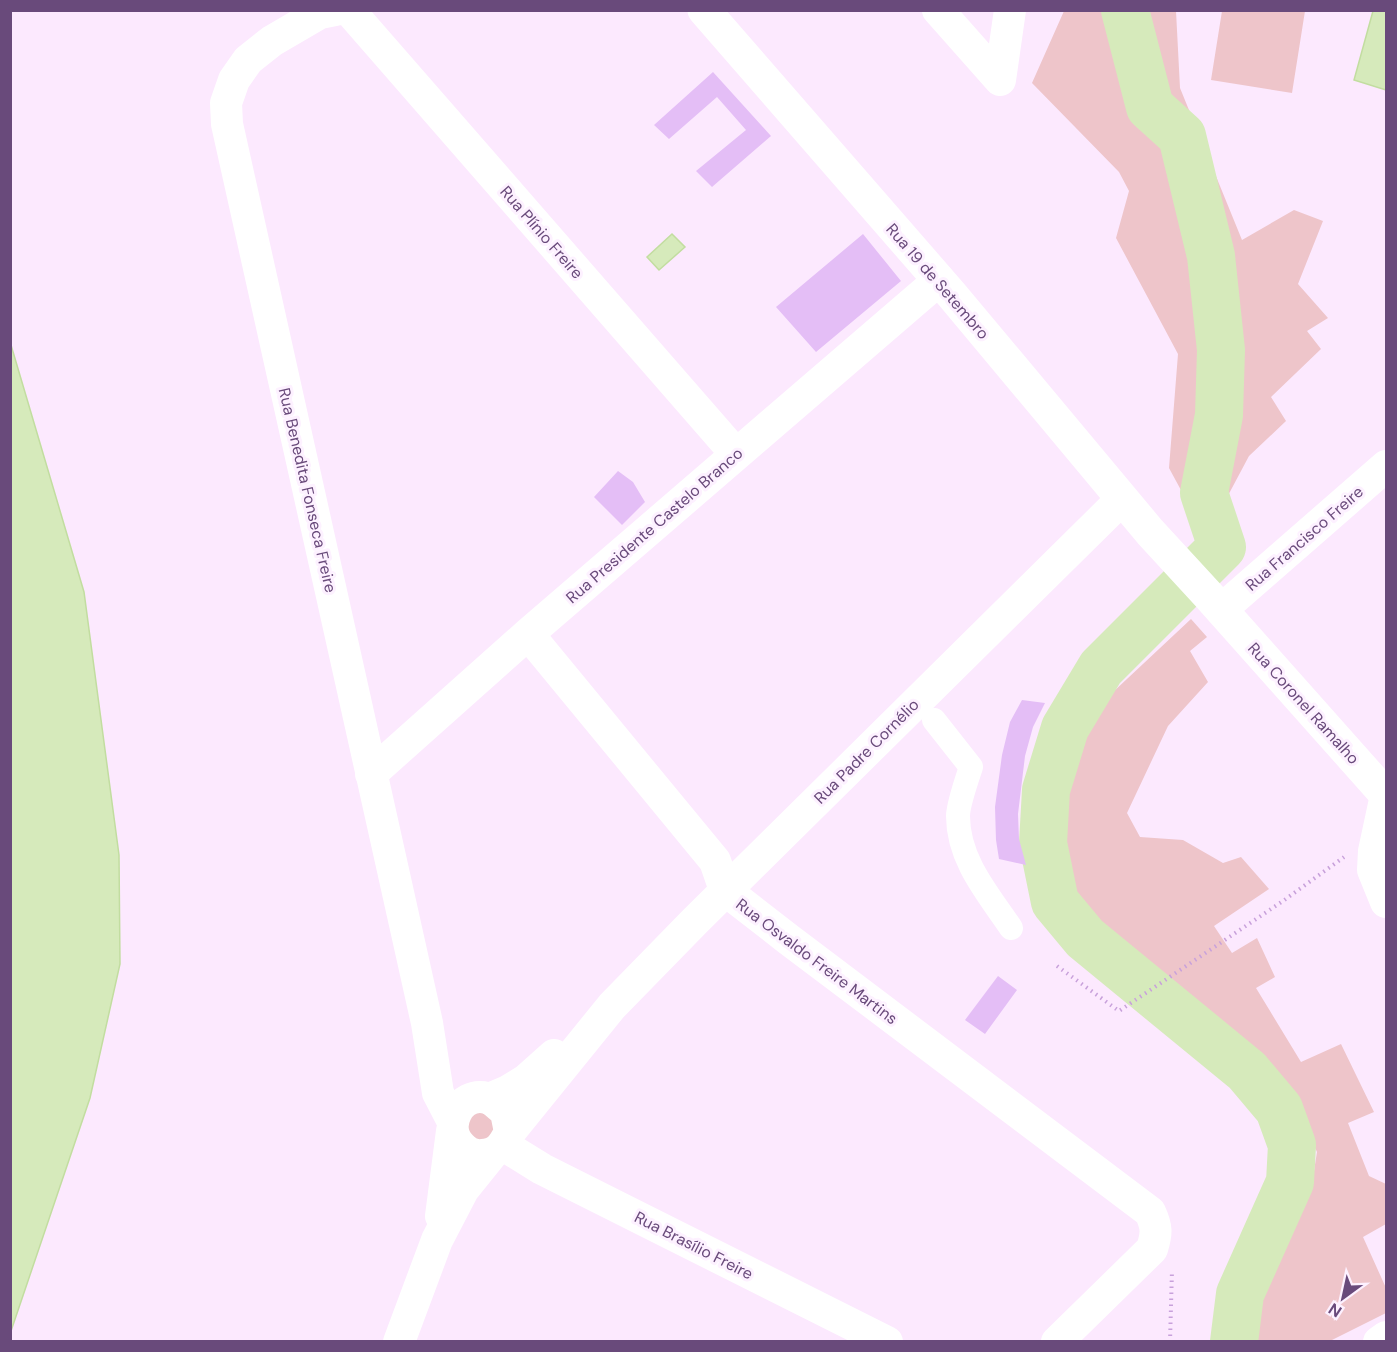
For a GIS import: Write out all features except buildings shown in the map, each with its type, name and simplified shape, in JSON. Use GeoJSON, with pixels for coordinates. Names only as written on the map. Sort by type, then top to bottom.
{"type":"FeatureCollection","features":[{"type":"Feature","properties":{"kind":"main road","name":"Rua 19 de Setembro"},"geometry":{"type":"LineString","coordinates":[[704,10],[939,280],[1169,554]]}},
{"type":"Feature","properties":{"kind":"main road","name":"Rua Coronel Ramalho"},"geometry":{"type":"LineString","coordinates":[[1169,554],[1386,795]]}},
{"type":"Feature","properties":{"kind":"street","name":"Rua Benedita Fonseca Freire"},"geometry":{"type":"LineString","coordinates":[[335,10],[320,13],[272,41],[248,60],[234,80],[226,103],[227,124],[427,1023]]}},
{"type":"Feature","properties":{"kind":"street","name":"Rua Plínio Freire"},"geometry":{"type":"LineString","coordinates":[[349,10],[736,454]]}},
{"type":"Feature","properties":{"kind":"street"},"geometry":{"type":"LineString","coordinates":[[938,10],[1000,80],[1010,10]]}},
{"type":"Feature","properties":{"kind":"street","name":"Rua Presidente Castelo Branco"},"geometry":{"type":"LineString","coordinates":[[371,774],[528,634],[939,280]]}},
{"type":"Feature","properties":{"kind":"street","name":"Rua Francisco Freire"},"geometry":{"type":"LineString","coordinates":[[1215,603],[1386,465]]}},
{"type":"Feature","properties":{"kind":"street","name":"Rua Padre Cornélio"},"geometry":{"type":"LineString","coordinates":[[484,1098],[508,1091],[525,1080],[612,1006],[725,890],[1122,499]]}},
{"type":"Feature","properties":{"kind":"street","name":"Rua Osvaldo Freire Martins"},"geometry":{"type":"LineString","coordinates":[[528,634],[715,861],[725,890],[1150,1212],[1156,1225],[1156,1236],[1152,1249],[1057,1341]]}},
{"type":"Feature","properties":{"kind":"street"},"geometry":{"type":"LineString","coordinates":[[934,720],[970,767],[958,815],[961,841],[971,869],[1011,928]]}},
{"type":"Feature","properties":{"kind":"street"},"geometry":{"type":"LineString","coordinates":[[1386,795],[1374,851],[1373,870],[1386,902]]}},
{"type":"Feature","properties":{"kind":"street","name":"Rua Padre Cornélio"},"geometry":{"type":"LineString","coordinates":[[399,1341],[437,1240],[463,1190],[612,1006]]}},
{"type":"Feature","properties":{"kind":"street"},"geometry":{"type":"LineString","coordinates":[[427,1023],[447,1072],[456,1083],[506,1112],[502,1144],[479,1156],[466,1152],[457,1143],[438,1092],[427,1023]]}},
{"type":"Feature","properties":{"kind":"street"},"geometry":{"type":"LineString","coordinates":[[452,1126],[458,1109],[467,1101],[484,1098]]}},
{"type":"Feature","properties":{"kind":"street","name":"Rua Padre Cornélio"},"geometry":{"type":"LineString","coordinates":[[437,1240],[452,1126]]}},
{"type":"Feature","properties":{"kind":"street","name":"Rua Brasílio Freire"},"geometry":{"type":"LineString","coordinates":[[502,1144],[542,1169],[887,1341]]}},
{"type":"Feature","properties":{"kind":"street"},"geometry":{"type":"LineString","coordinates":[[1378,1341],[1386,1337]]}},
{"type":"Feature","properties":{"kind":"path"},"geometry":{"type":"LineString","coordinates":[[1057,966],[1119,1011],[1349,854]]}},
{"type":"Feature","properties":{"kind":"path"},"geometry":{"type":"LineString","coordinates":[[1170,1341],[1172,1265]]}},
{"type":"Feature","properties":{"kind":"shaded area"},"geometry":{"type":"Polygon","coordinates":[[[1064,11],[1176,11],[1180,88],[1242,240],[1294,210],[1323,221],[1298,284],[1328,318],[1307,331],[1321,349],[1271,397],[1286,421],[1249,456],[1224,503],[1195,486],[1182,492],[1169,468],[1178,354],[1116,238],[1129,191],[1119,172],[1032,83],[1064,11]]]}},
{"type":"Feature","properties":{"kind":"shaded area"},"geometry":{"type":"Polygon","coordinates":[[[1222,11],[1305,11],[1292,93],[1211,80],[1222,11]]]}},
{"type":"Feature","properties":{"kind":"shaded area"},"geometry":{"type":"Polygon","coordinates":[[[1373,11],[1386,11],[1386,90],[1354,80],[1373,11]]]}},
{"type":"Feature","properties":{"kind":"shaded area"},"geometry":{"type":"Polygon","coordinates":[[[672,234],[685,247],[659,270],[647,257],[672,234]]]}},
{"type":"Feature","properties":{"kind":"shaded area"},"geometry":{"type":"Polygon","coordinates":[[[11,345],[84,592],[119,855],[120,964],[90,1098],[11,1331],[11,345]]]}},
{"type":"Feature","properties":{"kind":"shaded area"},"geometry":{"type":"Polygon","coordinates":[[[1191,619],[1207,637],[1190,651],[1208,682],[1168,726],[1127,813],[1140,837],[1183,840],[1223,863],[1241,857],[1269,889],[1214,926],[1232,953],[1257,938],[1275,977],[1256,988],[1301,1062],[1341,1044],[1374,1112],[1348,1123],[1369,1176],[1386,1184],[1386,1224],[1363,1237],[1386,1288],[1386,1313],[1330,1341],[1256,1341],[1263,1293],[1311,1190],[1317,1152],[1294,1102],[1238,1037],[1162,983],[1083,914],[1059,853],[1063,788],[1083,739],[1112,693],[1191,619]]]}},
{"type":"Feature","properties":{"kind":"shaded area"},"geometry":{"type":"Polygon","coordinates":[[[470,1112],[491,1113],[496,1135],[476,1143],[463,1121],[470,1112]]]}},
{"type":"Feature","properties":{"kind":"waterway"},"geometry":{"type":"LineString","coordinates":[[1125,10],[1150,107],[1182,136],[1211,256],[1221,350],[1219,415],[1204,493],[1222,547],[1101,668],[1065,728],[1046,790],[1043,843],[1055,902],[1085,938],[1247,1071],[1279,1109],[1292,1145],[1290,1182],[1240,1294],[1234,1342]]}}]}
